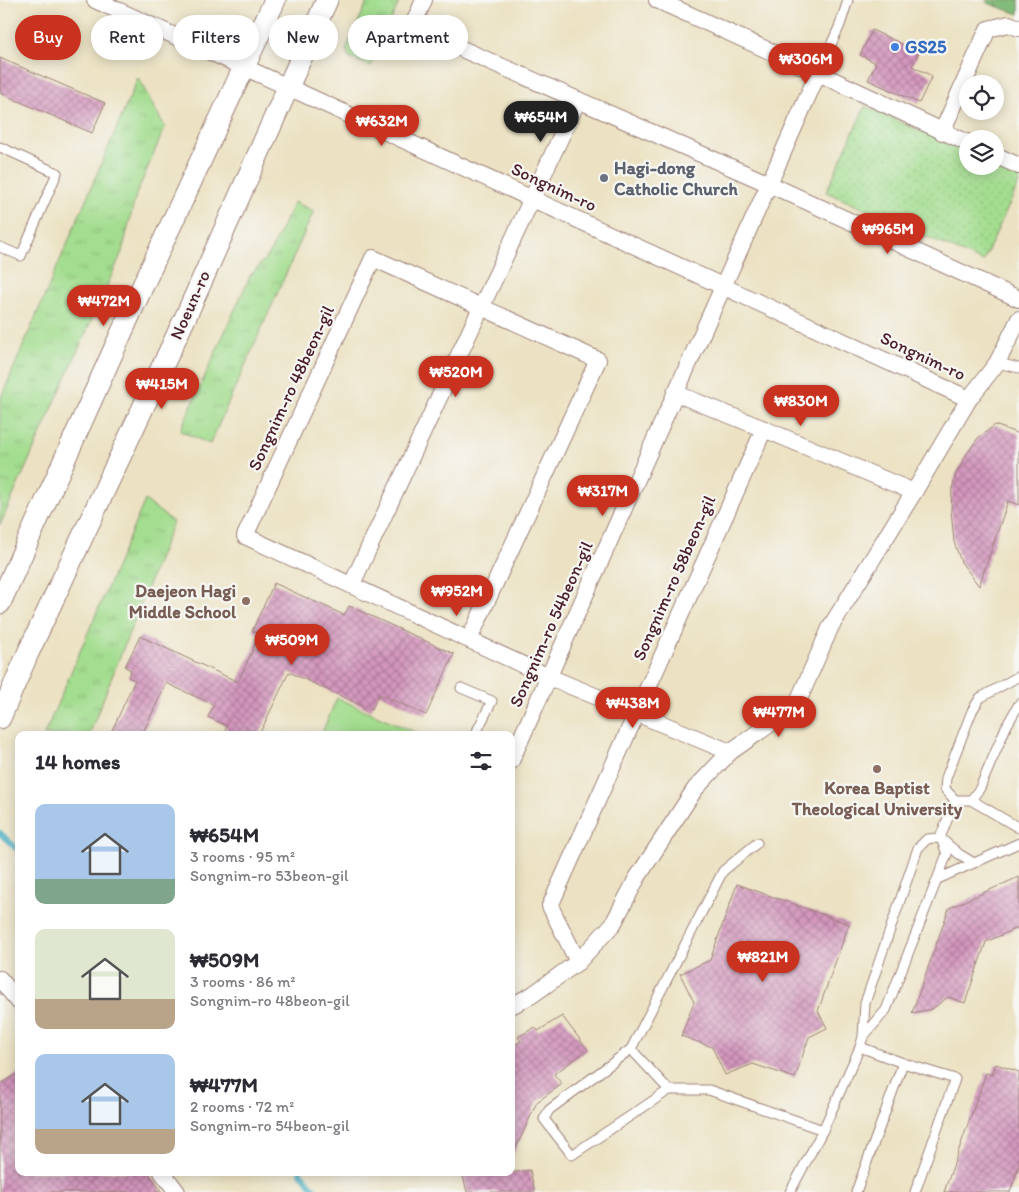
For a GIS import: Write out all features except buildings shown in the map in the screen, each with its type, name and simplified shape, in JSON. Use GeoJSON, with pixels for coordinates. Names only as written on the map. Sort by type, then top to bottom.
{"type":"FeatureCollection","features":[{"type":"Feature","properties":{"kind":"street","name":"Songnim-ro"},"geometry":{"type":"LineString","coordinates":[[95,0],[969,399]]}},
{"type":"Feature","properties":{"kind":"street"},"geometry":{"type":"LineString","coordinates":[[0,603],[139,294],[275,0]]}},
{"type":"Feature","properties":{"kind":"street","name":"Noeun-ro"},"geometry":{"type":"LineString","coordinates":[[0,718],[28,653],[190,307],[327,0]]}},
{"type":"Feature","properties":{"kind":"street"},"geometry":{"type":"LineString","coordinates":[[424,0],[412,27],[769,184],[1019,298]]}},
{"type":"Feature","properties":{"kind":"street"},"geometry":{"type":"LineString","coordinates":[[656,0],[959,139]]}},
{"type":"Feature","properties":{"kind":"street"},"geometry":{"type":"LineString","coordinates":[[942,132],[988,29],[1009,24],[1019,28]]}},
{"type":"Feature","properties":{"kind":"street","name":"Songnim-ro 54beon-gil"},"geometry":{"type":"LineString","coordinates":[[515,752],[818,73]]}},
{"type":"Feature","properties":{"kind":"street"},"geometry":{"type":"LineString","coordinates":[[352,584],[578,100]]}},
{"type":"Feature","properties":{"kind":"street"},"geometry":{"type":"LineString","coordinates":[[1004,159],[1019,166]]}},
{"type":"Feature","properties":{"kind":"street","name":"Songnim-ro 48beon-gil"},"geometry":{"type":"LineString","coordinates":[[469,640],[598,360],[373,258],[245,536],[352,584],[469,640],[549,677],[730,752]]}},
{"type":"Feature","properties":{"kind":"street"},"geometry":{"type":"LineString","coordinates":[[515,1004],[532,995],[578,962],[613,924],[637,878],[694,789],[730,752],[796,706],[831,626],[969,399],[997,363],[1019,319]]}},
{"type":"Feature","properties":{"kind":"street"},"geometry":{"type":"LineString","coordinates":[[675,394],[914,492]]}},
{"type":"Feature","properties":{"kind":"street","name":"Songnim-ro 58beon-gil"},"geometry":{"type":"LineString","coordinates":[[578,962],[550,906],[764,429]]}},
{"type":"Feature","properties":{"kind":"street"},"geometry":{"type":"LineString","coordinates":[[0,979],[15,997]]}},
{"type":"Feature","properties":{"kind":"street"},"geometry":{"type":"LineString","coordinates":[[165,1176],[178,1192]]}},
{"type":"Feature","properties":{"kind":"lane"},"geometry":{"type":"LineString","coordinates":[[818,73],[840,25],[848,0]]}},
{"type":"Feature","properties":{"kind":"lane"},"geometry":{"type":"LineString","coordinates":[[0,147],[57,173],[21,256],[0,247]]}},
{"type":"Feature","properties":{"kind":"lane"},"geometry":{"type":"LineString","coordinates":[[997,363],[1019,368]]}},
{"type":"Feature","properties":{"kind":"lane"},"geometry":{"type":"LineString","coordinates":[[1019,676],[980,698],[972,711],[946,778],[945,789],[955,800],[971,800],[1019,828]]}},
{"type":"Feature","properties":{"kind":"lane"},"geometry":{"type":"LineString","coordinates":[[461,688],[492,701],[477,731]]}},
{"type":"Feature","properties":{"kind":"lane"},"geometry":{"type":"LineString","coordinates":[[971,800],[980,788],[1006,727],[1019,704]]}},
{"type":"Feature","properties":{"kind":"lane"},"geometry":{"type":"LineString","coordinates":[[940,838],[955,800]]}},
{"type":"Feature","properties":{"kind":"lane"},"geometry":{"type":"LineString","coordinates":[[863,1037],[886,1010],[938,879],[947,854],[940,838]]}},
{"type":"Feature","properties":{"kind":"lane"},"geometry":{"type":"LineString","coordinates":[[790,1192],[822,1130],[860,1047],[863,1037],[865,1003],[918,848],[927,840],[940,838],[959,854],[974,863]]}},
{"type":"Feature","properties":{"kind":"lane"},"geometry":{"type":"LineString","coordinates":[[757,842],[723,871],[631,1049],[549,1110],[544,1119],[572,1155],[669,1090],[709,1090],[822,1130]]}},
{"type":"Feature","properties":{"kind":"lane"},"geometry":{"type":"LineString","coordinates":[[938,879],[1019,843]]}},
{"type":"Feature","properties":{"kind":"lane"},"geometry":{"type":"LineString","coordinates":[[860,1047],[903,1063],[954,1078],[915,1192]]}},
{"type":"Feature","properties":{"kind":"lane"},"geometry":{"type":"LineString","coordinates":[[631,1049],[669,1090]]}},
{"type":"Feature","properties":{"kind":"lane"},"geometry":{"type":"LineString","coordinates":[[856,1192],[903,1063]]}},
{"type":"Feature","properties":{"kind":"green space"},"geometry":{"type":"Polygon","coordinates":[[[368,0],[400,0],[393,15],[361,15],[368,0]]]}},
{"type":"Feature","properties":{"kind":"green space"},"geometry":{"type":"Polygon","coordinates":[[[987,0],[1019,0],[1019,14],[987,3],[987,0]]]}},
{"type":"Feature","properties":{"kind":"green space"},"geometry":{"type":"Polygon","coordinates":[[[354,60],[374,60],[371,66],[354,60]]]}},
{"type":"Feature","properties":{"kind":"green space"},"geometry":{"type":"Polygon","coordinates":[[[138,78],[165,127],[136,195],[122,252],[0,525],[0,400],[138,78]]]}},
{"type":"Feature","properties":{"kind":"green space"},"geometry":{"type":"Polygon","coordinates":[[[865,106],[959,148],[959,175],[1004,175],[1004,168],[1019,175],[1019,183],[983,262],[826,192],[865,106]]]}},
{"type":"Feature","properties":{"kind":"green space"},"geometry":{"type":"Polygon","coordinates":[[[294,202],[314,211],[210,444],[180,431],[250,276],[270,253],[294,202]]]}},
{"type":"Feature","properties":{"kind":"green space"},"geometry":{"type":"Polygon","coordinates":[[[145,500],[173,522],[91,731],[46,731],[145,500]]]}},
{"type":"Feature","properties":{"kind":"green space"},"geometry":{"type":"Polygon","coordinates":[[[337,698],[413,731],[323,731],[337,698]]]}},
{"type":"Feature","properties":{"kind":"waterway"},"geometry":{"type":"LineString","coordinates":[[0,833],[15,847]]}},
{"type":"Feature","properties":{"kind":"waterway"},"geometry":{"type":"LineString","coordinates":[[303,1176],[317,1192]]}},
{"type":"Feature","properties":{"kind":"place","name":"GS25"},"geometry":{"type":"Point","coordinates":[895,47]}},
{"type":"Feature","properties":{"kind":"place","name":"Hagi-dong Catholic Church"},"geometry":{"type":"Point","coordinates":[604,178]}},
{"type":"Feature","properties":{"kind":"place","name":"Daejeon Hagi Middle School"},"geometry":{"type":"Point","coordinates":[246,601]}},
{"type":"Feature","properties":{"kind":"place","name":"Korea Baptist Theological University"},"geometry":{"type":"Point","coordinates":[877,769]}}]}
